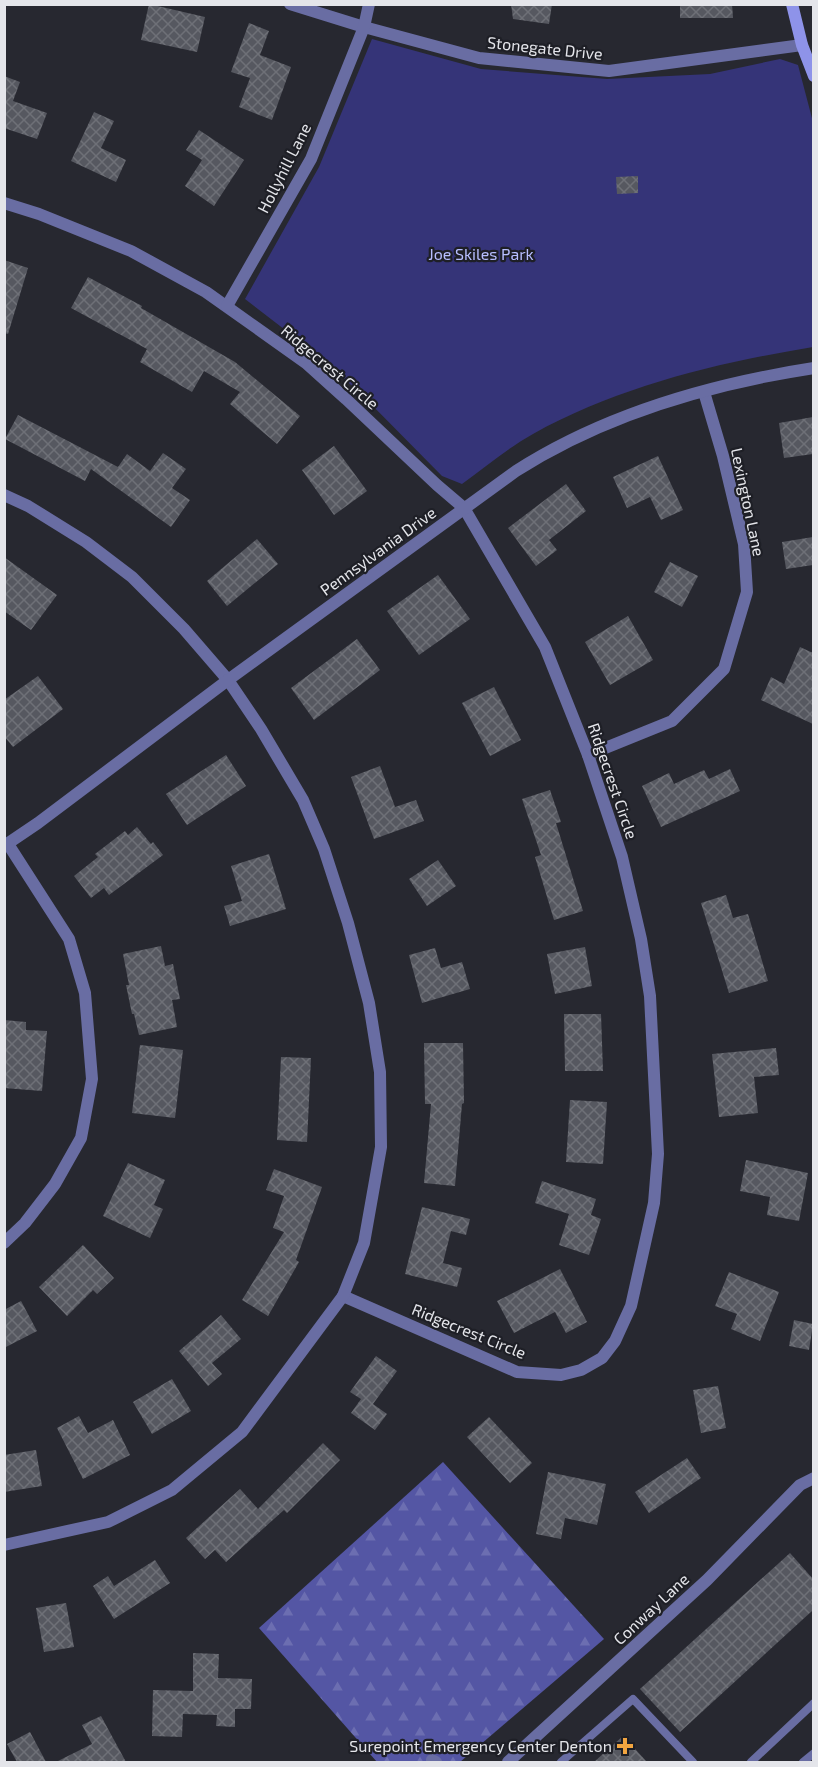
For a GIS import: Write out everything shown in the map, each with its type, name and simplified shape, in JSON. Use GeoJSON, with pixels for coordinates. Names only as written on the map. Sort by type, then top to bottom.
{"type":"FeatureCollection","features":[{"type":"Feature","properties":{"kind":"main road"},"geometry":{"type":"LineString","coordinates":[[792,4],[802,45],[813,76]]}},
{"type":"Feature","properties":{"kind":"street","name":"Stonegate Drive"},"geometry":{"type":"LineString","coordinates":[[290,4],[479,58],[609,71],[802,45]]}},
{"type":"Feature","properties":{"kind":"street","name":"Hollyhill Lane"},"geometry":{"type":"LineString","coordinates":[[227,306],[311,159],[364,27],[369,4]]}},
{"type":"Feature","properties":{"kind":"street","name":"Ridgecrest Circle"},"geometry":{"type":"LineString","coordinates":[[4,203],[39,214],[131,251],[206,292],[306,363],[464,508],[544,647],[588,754],[622,857],[641,939],[650,996],[658,1154],[654,1203],[631,1306],[615,1341],[602,1358],[581,1370],[561,1375],[517,1372],[344,1296]]}},
{"type":"Feature","properties":{"kind":"street","name":"Pennsylvania Drive"},"geometry":{"type":"LineString","coordinates":[[6,845],[228,680],[539,456],[586,433],[652,406],[770,375],[813,368]]}},
{"type":"Feature","properties":{"kind":"street","name":"Lexington Lane"},"geometry":{"type":"LineString","coordinates":[[588,754],[672,721],[724,669],[747,592],[744,544],[723,456],[704,392]]}},
{"type":"Feature","properties":{"kind":"street"},"geometry":{"type":"LineString","coordinates":[[4,495],[28,506],[86,542],[132,577],[184,630],[228,680],[261,729],[307,810],[324,849],[348,923],[369,1003],[380,1072],[381,1147],[364,1242],[344,1296],[242,1432],[172,1490],[108,1522],[4,1545]]}},
{"type":"Feature","properties":{"kind":"street"},"geometry":{"type":"LineString","coordinates":[[4,1243],[25,1223],[55,1184],[81,1138],[92,1079],[86,993],[69,939],[6,845]]}},
{"type":"Feature","properties":{"kind":"street","name":"Conway Lane"},"geometry":{"type":"LineString","coordinates":[[508,1762],[707,1580],[800,1485],[813,1478]]}},
{"type":"Feature","properties":{"kind":"lane"},"geometry":{"type":"LineString","coordinates":[[561,1762],[633,1699],[693,1762]]}},
{"type":"Feature","properties":{"kind":"lane"},"geometry":{"type":"LineString","coordinates":[[751,1762],[813,1703]]}},
{"type":"Feature","properties":{"kind":"lane"},"geometry":{"type":"LineString","coordinates":[[803,1762],[813,1753]]}},
{"type":"Feature","properties":{"kind":"green space","name":"Joe Skiles Park"},"geometry":{"type":"Polygon","coordinates":[[[372,39],[481,69],[607,79],[710,74],[780,59],[798,65],[813,122],[813,347],[670,378],[600,402],[533,434],[462,484],[442,476],[361,394],[319,356],[245,299],[319,167],[372,39]]]}},
{"type":"Feature","properties":{"kind":"green space"},"geometry":{"type":"Polygon","coordinates":[[[443,1462],[604,1639],[460,1762],[377,1762],[259,1628],[443,1462]]]}},
{"type":"Feature","properties":{"kind":"building"},"geometry":{"type":"Polygon","coordinates":[[[149,4],[205,17],[197,52],[141,40],[149,4]]]}},
{"type":"Feature","properties":{"kind":"building"},"geometry":{"type":"Polygon","coordinates":[[[511,4],[552,4],[549,24],[513,19],[511,4]]]}},
{"type":"Feature","properties":{"kind":"building"},"geometry":{"type":"Polygon","coordinates":[[[680,4],[732,4],[733,18],[680,18],[680,4]]]}},
{"type":"Feature","properties":{"kind":"building"},"geometry":{"type":"Polygon","coordinates":[[[249,23],[269,31],[260,55],[291,67],[272,120],[239,107],[250,78],[231,72],[249,23]]]}},
{"type":"Feature","properties":{"kind":"building"},"geometry":{"type":"Polygon","coordinates":[[[4,76],[20,82],[13,101],[47,113],[37,139],[4,128],[4,76]]]}},
{"type":"Feature","properties":{"kind":"building"},"geometry":{"type":"Polygon","coordinates":[[[94,112],[114,121],[101,148],[126,160],[116,182],[71,161],[94,112]]]}},
{"type":"Feature","properties":{"kind":"building"},"geometry":{"type":"Polygon","coordinates":[[[199,130],[244,160],[214,206],[185,186],[202,160],[186,150],[199,130]]]}},
{"type":"Feature","properties":{"kind":"building"},"geometry":{"type":"Polygon","coordinates":[[[638,176],[638,193],[617,194],[616,177],[638,176]]]}},
{"type":"Feature","properties":{"kind":"building"},"geometry":{"type":"Polygon","coordinates":[[[4,260],[28,268],[8,334],[4,333],[4,260]]]}},
{"type":"Feature","properties":{"kind":"building"},"geometry":{"type":"Polygon","coordinates":[[[88,277],[142,306],[141,308],[235,362],[300,416],[277,444],[230,404],[240,392],[204,371],[192,392],[140,362],[147,349],[71,308],[88,277]]]}},
{"type":"Feature","properties":{"kind":"building"},"geometry":{"type":"Polygon","coordinates":[[[18,415],[118,467],[127,454],[150,471],[163,453],[186,469],[172,488],[190,500],[171,527],[91,469],[85,481],[5,439],[18,415]]]}},
{"type":"Feature","properties":{"kind":"building"},"geometry":{"type":"Polygon","coordinates":[[[813,417],[813,454],[784,458],[779,423],[813,417]]]}},
{"type":"Feature","properties":{"kind":"building"},"geometry":{"type":"Polygon","coordinates":[[[334,446],[367,491],[334,515],[302,470],[334,446]]]}},
{"type":"Feature","properties":{"kind":"building"},"geometry":{"type":"Polygon","coordinates":[[[658,456],[683,510],[661,520],[650,497],[627,508],[613,477],[658,456]]]}},
{"type":"Feature","properties":{"kind":"building"},"geometry":{"type":"Polygon","coordinates":[[[566,484],[586,511],[549,540],[557,550],[536,566],[508,528],[566,484]]]}},
{"type":"Feature","properties":{"kind":"building"},"geometry":{"type":"Polygon","coordinates":[[[813,537],[813,565],[786,569],[782,542],[813,537]]]}},
{"type":"Feature","properties":{"kind":"building"},"geometry":{"type":"Polygon","coordinates":[[[257,539],[278,564],[227,606],[207,581],[257,539]]]}},
{"type":"Feature","properties":{"kind":"building"},"geometry":{"type":"Polygon","coordinates":[[[4,557],[57,595],[31,630],[4,611],[4,557]]]}},
{"type":"Feature","properties":{"kind":"building"},"geometry":{"type":"Polygon","coordinates":[[[670,562],[698,576],[682,607],[654,592],[670,562]]]}},
{"type":"Feature","properties":{"kind":"building"},"geometry":{"type":"Polygon","coordinates":[[[438,575],[470,619],[419,655],[387,611],[438,575]]]}},
{"type":"Feature","properties":{"kind":"building"},"geometry":{"type":"Polygon","coordinates":[[[628,616],[653,660],[610,685],[585,642],[628,616]]]}},
{"type":"Feature","properties":{"kind":"building"},"geometry":{"type":"Polygon","coordinates":[[[357,639],[380,670],[314,720],[291,688],[357,639]]]}},
{"type":"Feature","properties":{"kind":"building"},"geometry":{"type":"Polygon","coordinates":[[[800,647],[813,653],[813,724],[761,700],[771,677],[784,684],[800,647]]]}},
{"type":"Feature","properties":{"kind":"building"},"geometry":{"type":"Polygon","coordinates":[[[38,676],[63,709],[13,747],[4,736],[4,700],[38,676]]]}},
{"type":"Feature","properties":{"kind":"building"},"geometry":{"type":"Polygon","coordinates":[[[494,687],[521,740],[490,756],[462,703],[494,687]]]}},
{"type":"Feature","properties":{"kind":"building"},"geometry":{"type":"Polygon","coordinates":[[[226,755],[246,786],[187,825],[166,794],[226,755]]]}},
{"type":"Feature","properties":{"kind":"building"},"geometry":{"type":"Polygon","coordinates":[[[380,766],[395,807],[416,800],[424,821],[374,839],[351,777],[380,766]]]}},
{"type":"Feature","properties":{"kind":"building"},"geometry":{"type":"Polygon","coordinates":[[[730,769],[740,791],[661,827],[642,786],[669,773],[674,784],[704,770],[709,779],[730,769]]]}},
{"type":"Feature","properties":{"kind":"building"},"geometry":{"type":"Polygon","coordinates":[[[550,790],[561,822],[556,823],[583,911],[554,920],[535,857],[541,855],[522,799],[550,790]]]}},
{"type":"Feature","properties":{"kind":"building"},"geometry":{"type":"Polygon","coordinates":[[[137,827],[163,855],[109,895],[104,888],[91,898],[74,876],[98,857],[95,854],[125,831],[128,835],[137,827]]]}},
{"type":"Feature","properties":{"kind":"building"},"geometry":{"type":"Polygon","coordinates":[[[269,854],[286,909],[230,926],[224,906],[242,901],[231,866],[269,854]]]}},
{"type":"Feature","properties":{"kind":"building"},"geometry":{"type":"Polygon","coordinates":[[[438,860],[456,886],[427,906],[409,879],[438,860]]]}},
{"type":"Feature","properties":{"kind":"building"},"geometry":{"type":"Polygon","coordinates":[[[726,895],[733,918],[748,914],[768,981],[729,993],[701,903],[726,895]]]}},
{"type":"Feature","properties":{"kind":"building"},"geometry":{"type":"Polygon","coordinates":[[[161,946],[165,966],[173,964],[180,999],[172,1000],[177,1027],[139,1035],[126,985],[129,985],[123,954],[161,946]]]}},
{"type":"Feature","properties":{"kind":"building"},"geometry":{"type":"Polygon","coordinates":[[[585,947],[592,986],[555,994],[547,954],[585,947]]]}},
{"type":"Feature","properties":{"kind":"building"},"geometry":{"type":"Polygon","coordinates":[[[435,948],[441,968],[462,962],[470,989],[422,1003],[409,955],[435,948]]]}},
{"type":"Feature","properties":{"kind":"building"},"geometry":{"type":"Polygon","coordinates":[[[564,1014],[601,1014],[603,1071],[565,1071],[564,1014]]]}},
{"type":"Feature","properties":{"kind":"building"},"geometry":{"type":"Polygon","coordinates":[[[4,1020],[26,1022],[26,1030],[47,1031],[42,1091],[4,1088],[4,1020]]]}},
{"type":"Feature","properties":{"kind":"building"},"geometry":{"type":"Polygon","coordinates":[[[424,1043],[463,1043],[464,1103],[462,1104],[455,1186],[424,1183],[431,1104],[425,1104],[424,1043]]]}},
{"type":"Feature","properties":{"kind":"building"},"geometry":{"type":"Polygon","coordinates":[[[140,1045],[183,1050],[175,1118],[132,1113],[140,1045]]]}},
{"type":"Feature","properties":{"kind":"building"},"geometry":{"type":"Polygon","coordinates":[[[776,1048],[779,1075],[754,1077],[758,1113],[719,1117],[712,1054],[776,1048]]]}},
{"type":"Feature","properties":{"kind":"building"},"geometry":{"type":"Polygon","coordinates":[[[281,1057],[311,1058],[307,1142],[277,1140],[281,1057]]]}},
{"type":"Feature","properties":{"kind":"building"},"geometry":{"type":"Polygon","coordinates":[[[570,1100],[607,1102],[603,1164],[566,1162],[570,1100]]]}},
{"type":"Feature","properties":{"kind":"building"},"geometry":{"type":"Polygon","coordinates":[[[746,1160],[808,1173],[799,1221],[767,1215],[770,1197],[740,1191],[746,1160]]]}},
{"type":"Feature","properties":{"kind":"building"},"geometry":{"type":"Polygon","coordinates":[[[128,1163],[165,1180],[154,1205],[163,1209],[150,1238],[103,1216],[128,1163]]]}},
{"type":"Feature","properties":{"kind":"building"},"geometry":{"type":"Polygon","coordinates":[[[274,1169],[322,1187],[296,1260],[299,1262],[268,1316],[242,1300],[284,1232],[273,1228],[284,1196],[266,1190],[274,1169]]]}},
{"type":"Feature","properties":{"kind":"building"},"geometry":{"type":"Polygon","coordinates":[[[542,1181],[596,1199],[591,1215],[601,1219],[589,1255],[559,1245],[569,1214],[535,1203],[542,1181]]]}},
{"type":"Feature","properties":{"kind":"building"},"geometry":{"type":"Polygon","coordinates":[[[422,1207],[470,1219],[466,1235],[451,1231],[443,1263],[462,1268],[457,1287],[405,1274],[422,1207]]]}},
{"type":"Feature","properties":{"kind":"building"},"geometry":{"type":"Polygon","coordinates":[[[83,1245],[114,1278],[97,1294],[93,1290],[67,1316],[39,1287],[83,1245]]]}},
{"type":"Feature","properties":{"kind":"building"},"geometry":{"type":"Polygon","coordinates":[[[560,1269],[587,1322],[566,1333],[555,1312],[514,1333],[497,1301],[560,1269]]]}},
{"type":"Feature","properties":{"kind":"building"},"geometry":{"type":"Polygon","coordinates":[[[729,1272],[779,1292],[760,1341],[731,1329],[737,1314],[715,1306],[729,1272]]]}},
{"type":"Feature","properties":{"kind":"building"},"geometry":{"type":"Polygon","coordinates":[[[21,1301],[37,1331],[4,1348],[4,1310],[21,1301]]]}},
{"type":"Feature","properties":{"kind":"building"},"geometry":{"type":"Polygon","coordinates":[[[221,1315],[241,1339],[212,1363],[222,1374],[208,1386],[179,1351],[221,1315]]]}},
{"type":"Feature","properties":{"kind":"building"},"geometry":{"type":"Polygon","coordinates":[[[794,1320],[813,1324],[809,1350],[789,1346],[794,1320]]]}},
{"type":"Feature","properties":{"kind":"building"},"geometry":{"type":"Polygon","coordinates":[[[376,1356],[397,1371],[373,1404],[387,1414],[375,1430],[351,1413],[361,1399],[350,1392],[376,1356]]]}},
{"type":"Feature","properties":{"kind":"building"},"geometry":{"type":"Polygon","coordinates":[[[172,1379],[191,1411],[152,1434],[133,1402],[172,1379]]]}},
{"type":"Feature","properties":{"kind":"building"},"geometry":{"type":"Polygon","coordinates":[[[718,1386],[726,1428],[701,1433],[693,1390],[718,1386]]]}},
{"type":"Feature","properties":{"kind":"building"},"geometry":{"type":"Polygon","coordinates":[[[79,1416],[88,1433],[113,1420],[130,1455],[83,1479],[57,1428],[79,1416]]]}},
{"type":"Feature","properties":{"kind":"building"},"geometry":{"type":"Polygon","coordinates":[[[489,1417],[532,1463],[510,1483],[467,1437],[489,1417]]]}},
{"type":"Feature","properties":{"kind":"building"},"geometry":{"type":"Polygon","coordinates":[[[323,1443],[340,1460],[287,1513],[284,1510],[226,1562],[215,1550],[205,1559],[186,1538],[240,1489],[258,1509],[323,1443]]]}},
{"type":"Feature","properties":{"kind":"building"},"geometry":{"type":"Polygon","coordinates":[[[36,1450],[42,1486],[4,1492],[4,1455],[36,1450]]]}},
{"type":"Feature","properties":{"kind":"building"},"geometry":{"type":"Polygon","coordinates":[[[687,1458],[701,1478],[649,1513],[635,1492],[687,1458]]]}},
{"type":"Feature","properties":{"kind":"building"},"geometry":{"type":"Polygon","coordinates":[[[548,1472],[606,1484],[597,1525],[565,1518],[561,1539],[536,1534],[548,1472]]]}},
{"type":"Feature","properties":{"kind":"building"},"geometry":{"type":"Polygon","coordinates":[[[790,1553],[813,1579],[813,1610],[680,1732],[640,1689],[790,1553]]]}},
{"type":"Feature","properties":{"kind":"building"},"geometry":{"type":"Polygon","coordinates":[[[155,1560],[170,1583],[114,1619],[93,1586],[108,1576],[114,1586],[155,1560]]]}},
{"type":"Feature","properties":{"kind":"building"},"geometry":{"type":"Polygon","coordinates":[[[66,1603],[74,1647],[44,1652],[36,1608],[66,1603]]]}},
{"type":"Feature","properties":{"kind":"building"},"geometry":{"type":"Polygon","coordinates":[[[193,1653],[219,1654],[218,1678],[252,1679],[251,1709],[235,1709],[235,1727],[216,1726],[217,1715],[183,1714],[182,1737],[152,1736],[153,1690],[193,1691],[193,1653]]]}},
{"type":"Feature","properties":{"kind":"building"},"geometry":{"type":"Polygon","coordinates":[[[101,1716],[126,1762],[56,1762],[92,1744],[82,1725],[101,1716]]]}},
{"type":"Feature","properties":{"kind":"building"},"geometry":{"type":"Polygon","coordinates":[[[30,1732],[46,1762],[17,1762],[7,1744],[30,1732]]]}},
{"type":"Feature","properties":{"kind":"building","name":"Surepoint Emergency Center Denton"},"geometry":{"type":"Polygon","coordinates":[[[623,1736],[647,1762],[594,1762],[623,1736]]]}},
{"type":"Feature","properties":{"kind":"place","name":"Surepoint Emergency Center Denton"},"geometry":{"type":"Point","coordinates":[625,1746]}}]}
